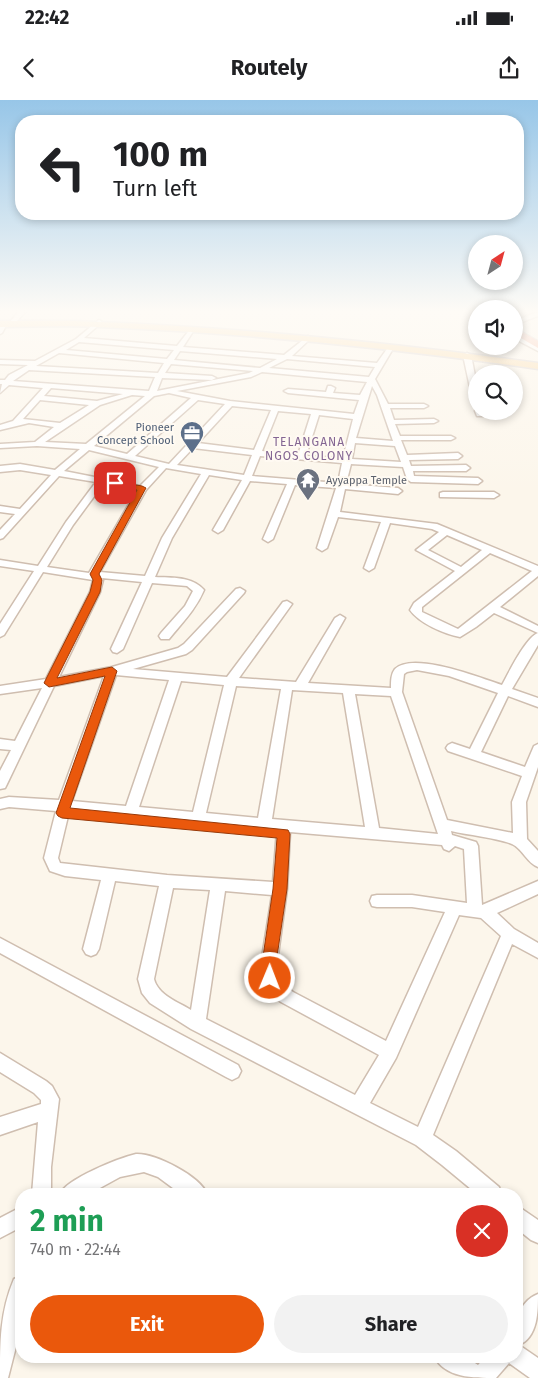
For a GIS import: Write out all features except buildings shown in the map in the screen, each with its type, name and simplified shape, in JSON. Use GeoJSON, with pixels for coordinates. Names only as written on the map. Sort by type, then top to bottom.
{"type":"FeatureCollection","features":[{"type":"Feature","properties":{"kind":"street"},"geometry":{"type":"LineString","coordinates":[[0,391],[3,382],[21,372]]}},
{"type":"Feature","properties":{"kind":"street"},"geometry":{"type":"LineString","coordinates":[[87,372],[240,379]]}},
{"type":"Feature","properties":{"kind":"street"},"geometry":{"type":"LineString","coordinates":[[0,536],[58,472],[152,394],[154,385],[162,372]]}},
{"type":"Feature","properties":{"kind":"street"},"geometry":{"type":"LineString","coordinates":[[3,382],[152,394],[240,379],[258,372]]}},
{"type":"Feature","properties":{"kind":"street"},"geometry":{"type":"LineString","coordinates":[[280,372],[372,380],[377,387],[410,477],[413,480],[478,481]]}},
{"type":"Feature","properties":{"kind":"street"},"geometry":{"type":"LineString","coordinates":[[322,548],[343,486],[363,398],[376,372]]}},
{"type":"Feature","properties":{"kind":"street"},"geometry":{"type":"LineString","coordinates":[[16,423],[48,387]]}},
{"type":"Feature","properties":{"kind":"street"},"geometry":{"type":"LineString","coordinates":[[288,391],[330,392],[363,398]]}},
{"type":"Feature","properties":{"kind":"street"},"geometry":{"type":"LineString","coordinates":[[163,392],[230,403],[359,416]]}},
{"type":"Feature","properties":{"kind":"street"},"geometry":{"type":"LineString","coordinates":[[38,398],[97,403],[113,400],[132,393]]}},
{"type":"Feature","properties":{"kind":"street"},"geometry":{"type":"LineString","coordinates":[[129,457],[197,397]]}},
{"type":"Feature","properties":{"kind":"street"},"geometry":{"type":"LineString","coordinates":[[37,444],[97,403]]}},
{"type":"Feature","properties":{"kind":"street"},"geometry":{"type":"LineString","coordinates":[[94,576],[142,488],[219,418],[230,403]]}},
{"type":"Feature","properties":{"kind":"street"},"geometry":{"type":"LineString","coordinates":[[384,406],[424,406]]}},
{"type":"Feature","properties":{"kind":"street"},"geometry":{"type":"LineString","coordinates":[[218,530],[247,478],[276,407]]}},
{"type":"Feature","properties":{"kind":"street"},"geometry":{"type":"LineString","coordinates":[[301,458],[316,412]]}},
{"type":"Feature","properties":{"kind":"street"},"geometry":{"type":"LineString","coordinates":[[0,428],[29,421],[61,426]]}},
{"type":"Feature","properties":{"kind":"street"},"geometry":{"type":"LineString","coordinates":[[391,422],[434,421]]}},
{"type":"Feature","properties":{"kind":"street"},"geometry":{"type":"LineString","coordinates":[[353,440],[398,441],[451,438]]}},
{"type":"Feature","properties":{"kind":"street"},"geometry":{"type":"LineString","coordinates":[[0,446],[37,444],[87,447],[167,466],[247,478],[398,490]]}},
{"type":"Feature","properties":{"kind":"street"},"geometry":{"type":"LineString","coordinates":[[190,445],[348,462],[466,468]]}},
{"type":"Feature","properties":{"kind":"street"},"geometry":{"type":"LineString","coordinates":[[406,464],[458,456]]}},
{"type":"Feature","properties":{"kind":"street"},"geometry":{"type":"LineString","coordinates":[[1,470],[20,467],[58,472],[142,488]]}},
{"type":"Feature","properties":{"kind":"street"},"geometry":{"type":"LineString","coordinates":[[117,649],[167,538],[206,472]]}},
{"type":"Feature","properties":{"kind":"street"},"geometry":{"type":"LineString","coordinates":[[0,633],[69,524],[102,480]]}},
{"type":"Feature","properties":{"kind":"street"},"geometry":{"type":"LineString","coordinates":[[438,481],[444,499],[494,495]]}},
{"type":"Feature","properties":{"kind":"street"},"geometry":{"type":"LineString","coordinates":[[268,539],[292,482]]}},
{"type":"Feature","properties":{"kind":"street"},"geometry":{"type":"LineString","coordinates":[[0,509],[22,512]]}},
{"type":"Feature","properties":{"kind":"street"},"geometry":{"type":"LineString","coordinates":[[335,514],[420,524],[447,530],[490,549],[538,571],[460,633],[453,632],[418,614],[415,610],[418,605],[490,549]]}},
{"type":"Feature","properties":{"kind":"street"},"geometry":{"type":"LineString","coordinates":[[369,568],[386,520]]}},
{"type":"Feature","properties":{"kind":"street"},"geometry":{"type":"LineString","coordinates":[[447,530],[420,550],[462,571]]}},
{"type":"Feature","properties":{"kind":"street"},"geometry":{"type":"LineString","coordinates":[[0,563],[94,576],[190,583],[199,590],[186,612],[165,636]]}},
{"type":"Feature","properties":{"kind":"street"},"geometry":{"type":"LineString","coordinates":[[0,784],[95,592],[98,580],[94,576]]}},
{"type":"Feature","properties":{"kind":"street"},"geometry":{"type":"LineString","coordinates":[[0,690],[112,671],[182,651],[188,647],[240,591]]}},
{"type":"Feature","properties":{"kind":"street"},"geometry":{"type":"LineString","coordinates":[[198,819],[231,680],[287,604]]}},
{"type":"Feature","properties":{"kind":"street"},"geometry":{"type":"LineString","coordinates":[[493,608],[538,630]]}},
{"type":"Feature","properties":{"kind":"street"},"geometry":{"type":"LineString","coordinates":[[264,824],[293,686],[340,618]]}},
{"type":"Feature","properties":{"kind":"street"},"geometry":{"type":"LineString","coordinates":[[473,755],[530,646],[538,637]]}},
{"type":"Feature","properties":{"kind":"street"},"geometry":{"type":"LineString","coordinates":[[453,843],[442,824],[396,692],[398,672],[404,668],[414,667],[445,671],[538,703]]}},
{"type":"Feature","properties":{"kind":"street"},"geometry":{"type":"LineString","coordinates":[[112,671],[293,686],[396,692]]}},
{"type":"Feature","properties":{"kind":"street"},"geometry":{"type":"LineString","coordinates":[[112,671],[63,809],[51,858],[55,867],[65,870],[218,886],[280,889]]}},
{"type":"Feature","properties":{"kind":"street"},"geometry":{"type":"LineString","coordinates":[[130,813],[176,677]]}},
{"type":"Feature","properties":{"kind":"street"},"geometry":{"type":"LineString","coordinates":[[348,688],[373,832]]}},
{"type":"Feature","properties":{"kind":"street"},"geometry":{"type":"LineString","coordinates":[[0,744],[19,746]]}},
{"type":"Feature","properties":{"kind":"street"},"geometry":{"type":"LineString","coordinates":[[452,748],[529,773]]}},
{"type":"Feature","properties":{"kind":"street"},"geometry":{"type":"LineString","coordinates":[[520,841],[519,802],[537,752]]}},
{"type":"Feature","properties":{"kind":"street"},"geometry":{"type":"LineString","coordinates":[[3,804],[8,806],[130,813],[264,824],[284,829],[373,832],[471,846],[480,911]]}},
{"type":"Feature","properties":{"kind":"street"},"geometry":{"type":"LineString","coordinates":[[63,809],[453,843]]}},
{"type":"Feature","properties":{"kind":"street"},"geometry":{"type":"LineString","coordinates":[[442,824],[520,841],[538,861]]}},
{"type":"Feature","properties":{"kind":"street"},"geometry":{"type":"LineString","coordinates":[[284,829],[280,889],[268,970],[274,987],[287,997],[390,1052]]}},
{"type":"Feature","properties":{"kind":"street"},"geometry":{"type":"LineString","coordinates":[[91,949],[109,875]]}},
{"type":"Feature","properties":{"kind":"street"},"geometry":{"type":"LineString","coordinates":[[167,881],[146,979],[148,988],[156,998],[197,1022],[422,1139],[449,1158],[485,1188]]}},
{"type":"Feature","properties":{"kind":"street"},"geometry":{"type":"LineString","coordinates":[[197,1022],[218,886]]}},
{"type":"Feature","properties":{"kind":"street"},"geometry":{"type":"LineString","coordinates":[[480,911],[538,887]]}},
{"type":"Feature","properties":{"kind":"street"},"geometry":{"type":"LineString","coordinates":[[377,901],[412,901],[480,911],[509,934],[538,952]]}},
{"type":"Feature","properties":{"kind":"street"},"geometry":{"type":"LineString","coordinates":[[359,1105],[390,1052],[455,906]]}},
{"type":"Feature","properties":{"kind":"street"},"geometry":{"type":"LineString","coordinates":[[422,1139],[509,934]]}},
{"type":"Feature","properties":{"kind":"street"},"geometry":{"type":"LineString","coordinates":[[0,944],[232,1072]]}},
{"type":"Feature","properties":{"kind":"street"},"geometry":{"type":"LineString","coordinates":[[0,1062],[46,1092],[50,1099],[42,1188]]}},
{"type":"Feature","properties":{"kind":"street"},"geometry":{"type":"LineString","coordinates":[[0,1126],[48,1110]]}},
{"type":"Feature","properties":{"kind":"street"},"geometry":{"type":"LineString","coordinates":[[81,1188],[129,1164],[145,1163],[157,1167],[189,1188]]}},
{"type":"Feature","properties":{"kind":"street"},"geometry":{"type":"LineString","coordinates":[[0,1228],[15,1220]]}},
{"type":"Feature","properties":{"kind":"street"},"geometry":{"type":"LineString","coordinates":[[523,1221],[538,1233]]}},
{"type":"Feature","properties":{"kind":"street"},"geometry":{"type":"LineString","coordinates":[[523,1326],[538,1304]]}},
{"type":"Feature","properties":{"kind":"street"},"geometry":{"type":"LineString","coordinates":[[0,1371],[15,1310]]}},
{"type":"Feature","properties":{"kind":"street"},"geometry":{"type":"LineString","coordinates":[[523,1360],[538,1370]]}},
{"type":"Feature","properties":{"kind":"street"},"geometry":{"type":"LineString","coordinates":[[456,1363],[480,1378],[494,1363]]}},
{"type":"Feature","properties":{"kind":"place","name":"Pioneer Concept School"},"geometry":{"type":"Point","coordinates":[192,454]}},
{"type":"Feature","properties":{"kind":"place","name":"Ayyappa Temple"},"geometry":{"type":"Point","coordinates":[308,501]}},
{"type":"Feature","properties":{"kind":"district","name":"TELANGANA NGOS COLONY"},"geometry":{"type":"Point","coordinates":[309,449]}},
{"type":"Feature","properties":{"kind":"route"},"geometry":{"type":"LineString","coordinates":[[115,483],[142,488],[94,574],[94,577],[98,580],[98,585],[49,683],[112,671],[62,813],[283,834],[280,889],[268,970],[270,978]]}}]}
